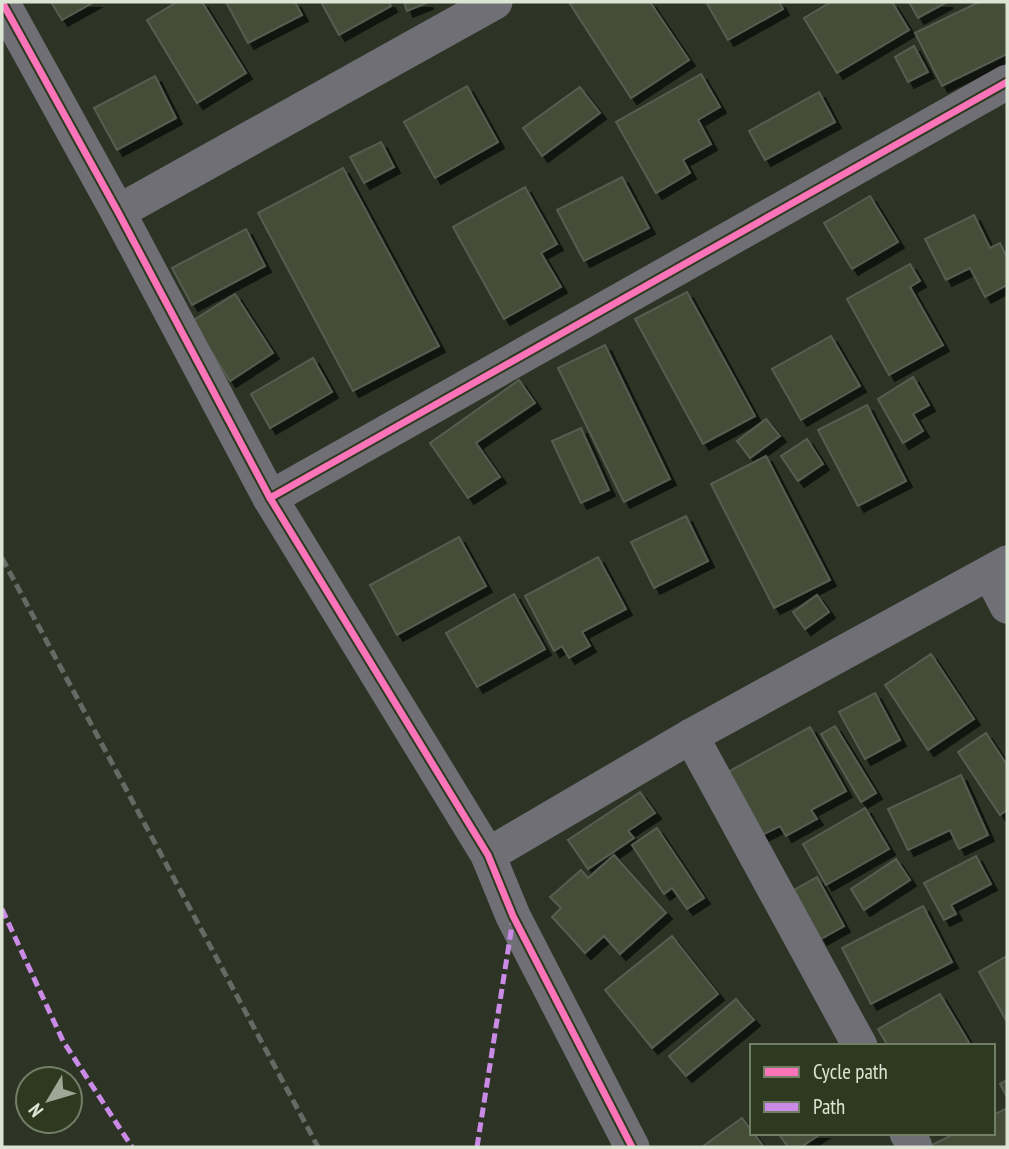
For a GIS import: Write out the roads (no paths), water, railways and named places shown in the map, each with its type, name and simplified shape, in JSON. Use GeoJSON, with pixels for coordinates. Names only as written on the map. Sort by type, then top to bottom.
{"type":"FeatureCollection","features":[{"type":"Feature","properties":{"kind":"street"},"geometry":{"type":"LineString","coordinates":[[2,2],[118,212],[270,498],[488,855],[513,916],[632,1147]]}},
{"type":"Feature","properties":{"kind":"street"},"geometry":{"type":"LineString","coordinates":[[118,212],[495,2]]}},
{"type":"Feature","properties":{"kind":"street"},"geometry":{"type":"LineString","coordinates":[[270,498],[1007,82]]}},
{"type":"Feature","properties":{"kind":"street"},"geometry":{"type":"LineString","coordinates":[[488,855],[691,736],[999,568],[1007,606]]}},
{"type":"Feature","properties":{"kind":"street"},"geometry":{"type":"LineString","coordinates":[[691,736],[859,1044]]}},
{"type":"Feature","properties":{"kind":"railway"},"geometry":{"type":"LineString","coordinates":[[2,558],[318,1147]]}}]}
